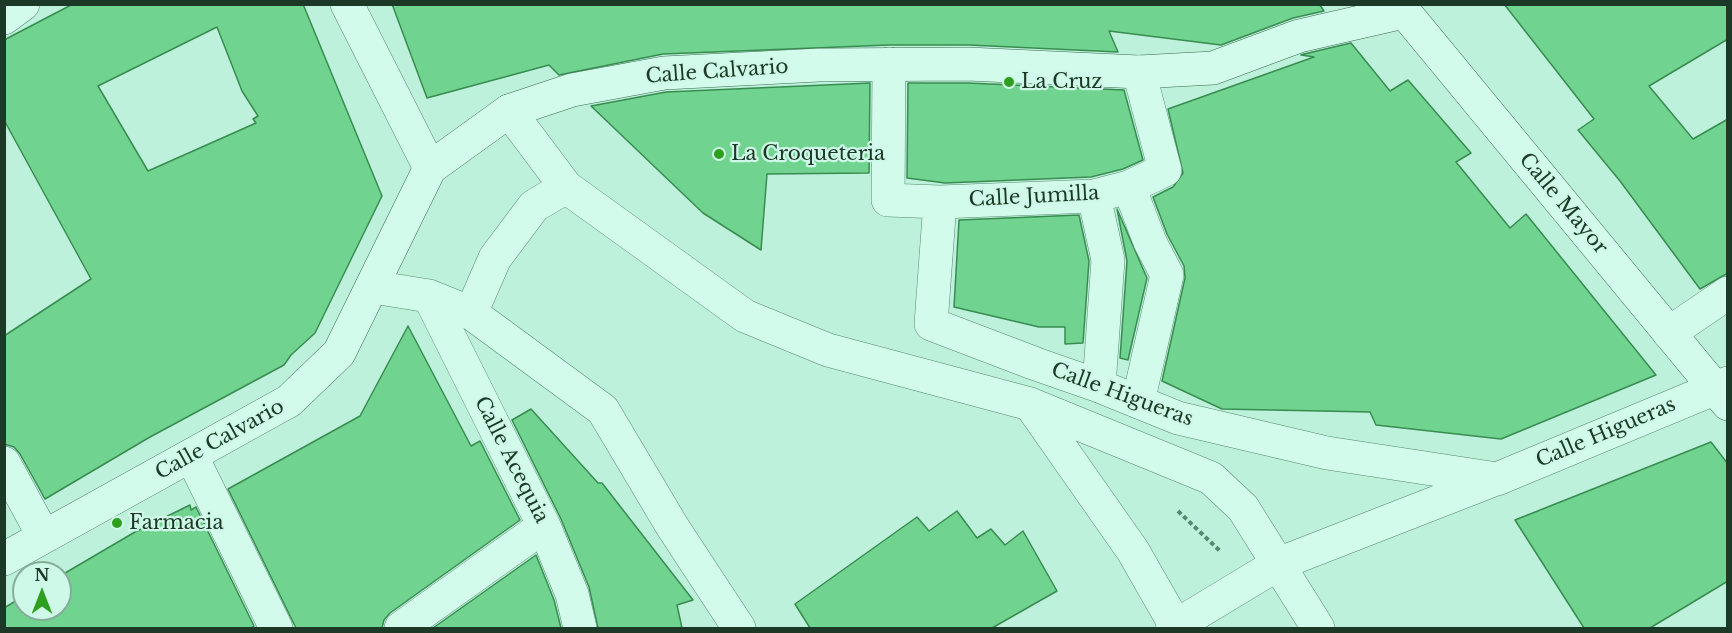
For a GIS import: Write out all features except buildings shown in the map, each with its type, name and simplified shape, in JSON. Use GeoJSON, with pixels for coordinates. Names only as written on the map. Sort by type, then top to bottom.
{"type":"FeatureCollection","features":[{"type":"Feature","properties":{"kind":"street"},"geometry":{"type":"LineString","coordinates":[[4,18],[23,4]]}},
{"type":"Feature","properties":{"kind":"street"},"geometry":{"type":"LineString","coordinates":[[347,4],[430,168]]}},
{"type":"Feature","properties":{"kind":"street","name":"Calle Calvario"},"geometry":{"type":"LineString","coordinates":[[4,559],[192,457],[289,401],[339,353],[430,168],[508,111],[572,90],[664,73],[889,64],[968,64],[1139,72],[1213,68],[1299,36],[1407,7]]}},
{"type":"Feature","properties":{"kind":"street","name":"Calle Mayor"},"geometry":{"type":"LineString","coordinates":[[1407,7],[1669,333],[1723,391]]}},
{"type":"Feature","properties":{"kind":"street"},"geometry":{"type":"LineString","coordinates":[[889,64],[888,200],[940,202]]}},
{"type":"Feature","properties":{"kind":"street","name":"Calle Jumilla"},"geometry":{"type":"LineString","coordinates":[[940,202],[1094,196],[1129,187],[1165,170],[1139,72]]}},
{"type":"Feature","properties":{"kind":"street"},"geometry":{"type":"LineString","coordinates":[[508,111],[566,187],[745,316],[828,350],[1030,404],[1211,478],[1243,508],[1318,628]]}},
{"type":"Feature","properties":{"kind":"street"},"geometry":{"type":"LineString","coordinates":[[471,313],[495,258],[534,206],[566,187]]}},
{"type":"Feature","properties":{"kind":"street"},"geometry":{"type":"LineString","coordinates":[[1129,187],[1150,242],[1167,275],[1138,402]]}},
{"type":"Feature","properties":{"kind":"street"},"geometry":{"type":"LineString","coordinates":[[1094,196],[1108,260],[1099,386]]}},
{"type":"Feature","properties":{"kind":"street","name":"Calle Higueras"},"geometry":{"type":"LineString","coordinates":[[940,202],[931,324],[1099,386],[1178,418],[1327,453],[1497,479],[1723,391]]}},
{"type":"Feature","properties":{"kind":"street"},"geometry":{"type":"LineString","coordinates":[[373,287],[429,296],[471,313],[603,410],[672,526],[738,628]]}},
{"type":"Feature","properties":{"kind":"street"},"geometry":{"type":"LineString","coordinates":[[1669,333],[1728,293]]}},
{"type":"Feature","properties":{"kind":"street","name":"Calle Acequia"},"geometry":{"type":"LineString","coordinates":[[429,296],[544,526],[572,594],[580,628]]}},
{"type":"Feature","properties":{"kind":"street"},"geometry":{"type":"LineString","coordinates":[[1030,404],[1133,550],[1175,628],[1278,564],[1497,479]]}},
{"type":"Feature","properties":{"kind":"street"},"geometry":{"type":"LineString","coordinates":[[192,457],[268,625]]}},
{"type":"Feature","properties":{"kind":"street"},"geometry":{"type":"LineString","coordinates":[[4,463],[43,536]]}},
{"type":"Feature","properties":{"kind":"street"},"geometry":{"type":"LineString","coordinates":[[401,628],[544,526]]}},
{"type":"Feature","properties":{"kind":"path"},"geometry":{"type":"LineString","coordinates":[[1176,508],[1232,560],[1244,585]]}},
{"type":"Feature","properties":{"kind":"place","name":"La Cruz"},"geometry":{"type":"Point","coordinates":[1009,82]}},
{"type":"Feature","properties":{"kind":"place","name":"La Croqueteria"},"geometry":{"type":"Point","coordinates":[719,154]}},
{"type":"Feature","properties":{"kind":"place","name":"Farmacia"},"geometry":{"type":"Point","coordinates":[117,523]}}]}
